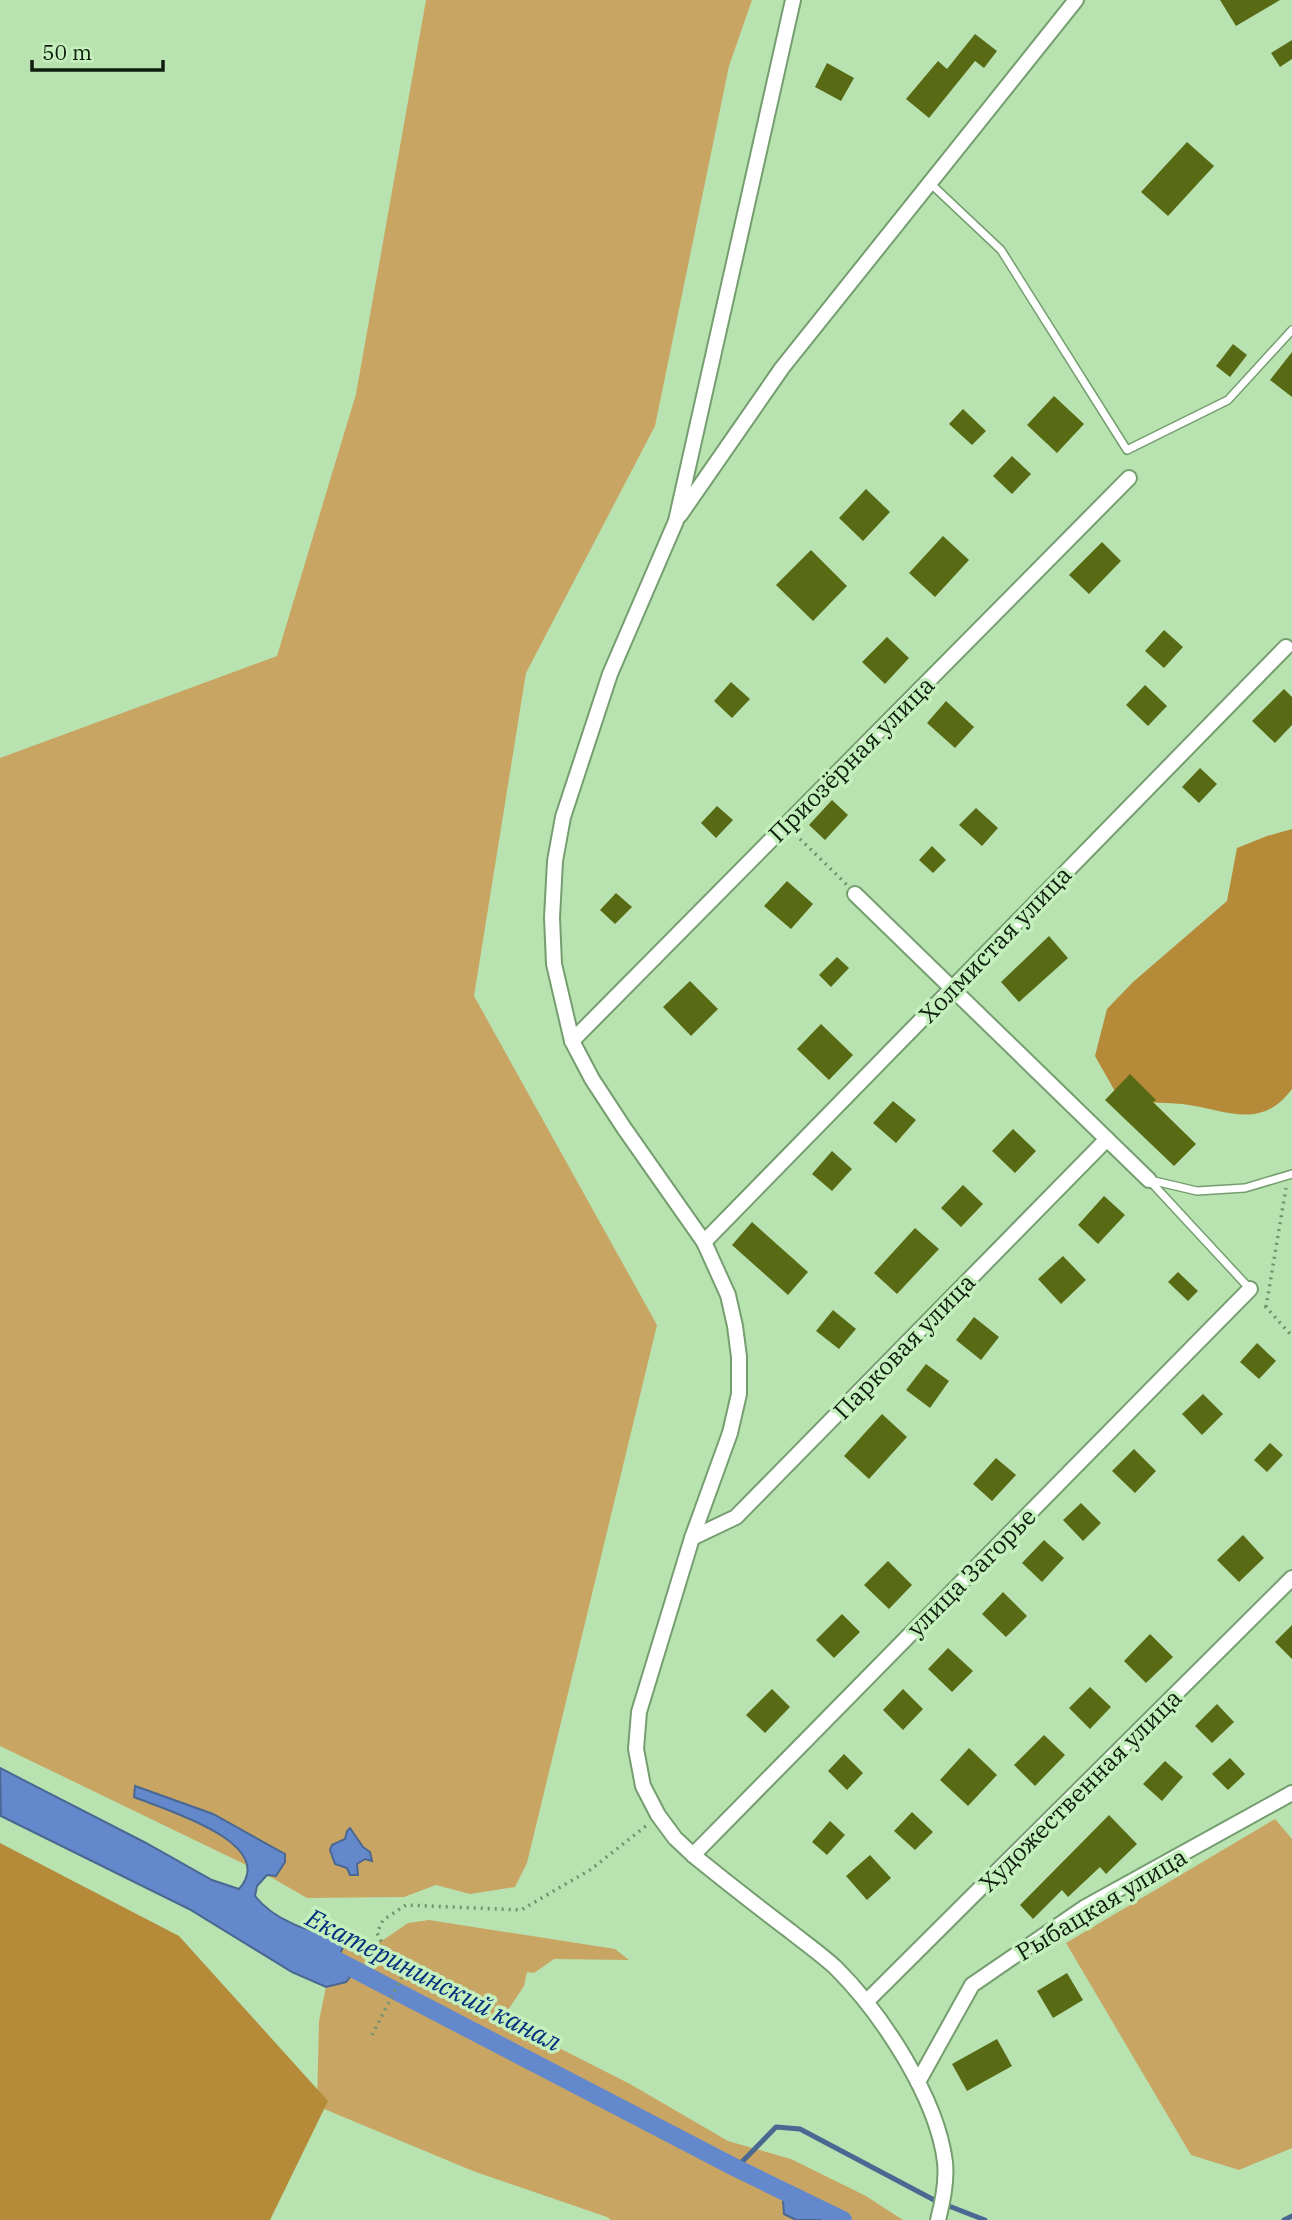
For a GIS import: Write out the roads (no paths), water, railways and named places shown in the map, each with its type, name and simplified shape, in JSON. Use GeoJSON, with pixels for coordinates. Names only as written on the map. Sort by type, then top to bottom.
{"type":"FeatureCollection","features":[{"type":"Feature","properties":{"kind":"street"},"geometry":{"type":"LineString","coordinates":[[793,0],[676,521],[610,674],[563,817],[555,861],[552,918],[554,964],[572,1041],[592,1079],[704,1242],[728,1295],[739,1357],[739,1394],[730,1433],[692,1538],[639,1712],[636,1749],[643,1786],[658,1815],[675,1838],[833,1966],[867,2001],[884,2025],[918,2082],[938,2135],[945,2162],[944,2199],[939,2218]]}},
{"type":"Feature","properties":{"kind":"street"},"geometry":{"type":"LineString","coordinates":[[676,521],[782,368],[1076,0]]}},
{"type":"Feature","properties":{"kind":"street","name":"Приозёрная улица"},"geometry":{"type":"LineString","coordinates":[[572,1041],[1129,478]]}},
{"type":"Feature","properties":{"kind":"street","name":"Холмистая улица"},"geometry":{"type":"LineString","coordinates":[[704,1242],[952,987],[1289,649]]}},
{"type":"Feature","properties":{"kind":"street"},"geometry":{"type":"LineString","coordinates":[[855,894],[1149,1180]]}},
{"type":"Feature","properties":{"kind":"street","name":"Парковая улица"},"geometry":{"type":"LineString","coordinates":[[692,1538],[736,1517],[1107,1139]]}},
{"type":"Feature","properties":{"kind":"street","name":"улица Загорье"},"geometry":{"type":"LineString","coordinates":[[693,1855],[1250,1289]]}},
{"type":"Feature","properties":{"kind":"street","name":"Художественная улица"},"geometry":{"type":"LineString","coordinates":[[867,2001],[1292,1578]]}},
{"type":"Feature","properties":{"kind":"street","name":"Рыбацкая улица"},"geometry":{"type":"LineString","coordinates":[[918,2082],[972,1985],[1084,1908],[1292,1793]]}},
{"type":"Feature","properties":{"kind":"lane"},"geometry":{"type":"LineString","coordinates":[[930,183],[1001,250],[1127,450],[1228,400],[1292,330]]}},
{"type":"Feature","properties":{"kind":"lane"},"geometry":{"type":"LineString","coordinates":[[1149,1180],[1197,1191],[1245,1188],[1290,1175]]}},
{"type":"Feature","properties":{"kind":"lane"},"geometry":{"type":"LineString","coordinates":[[1149,1180],[1250,1289]]}},
{"type":"Feature","properties":{"kind":"water"},"geometry":{"type":"Polygon","coordinates":[[[0,1768],[212,1880],[239,1889],[247,1872],[244,1857],[231,1843],[191,1819],[134,1797],[135,1786],[213,1814],[285,1854],[285,1862],[276,1876],[267,1875],[257,1886],[255,1896],[285,1920],[346,1941],[337,1960],[342,1970],[350,1977],[346,1982],[326,1987],[292,1972],[189,1909],[1,1816],[0,1768]]]}},
{"type":"Feature","properties":{"kind":"water"},"geometry":{"type":"Polygon","coordinates":[[[350,1828],[363,1847],[370,1852],[372,1861],[365,1859],[357,1864],[358,1875],[350,1875],[347,1868],[335,1864],[330,1850],[332,1845],[345,1839],[350,1828]]]}},
{"type":"Feature","properties":{"kind":"water"},"geometry":{"type":"Polygon","coordinates":[[[795,2195],[830,2209],[828,2220],[796,2220],[784,2214],[783,2201],[795,2195]]]}},
{"type":"Feature","properties":{"kind":"waterway","name":"Екатерининский канал"},"geometry":{"type":"LineString","coordinates":[[317,1950],[736,2168],[843,2220]]}},
{"type":"Feature","properties":{"kind":"waterway"},"geometry":{"type":"LineString","coordinates":[[736,2168],[776,2127],[800,2129],[936,2201],[985,2220]]}},
{"type":"Feature","properties":{"kind":"waterway"},"geometry":{"type":"LineString","coordinates":[[1284,2220],[1292,2216]]}}]}
